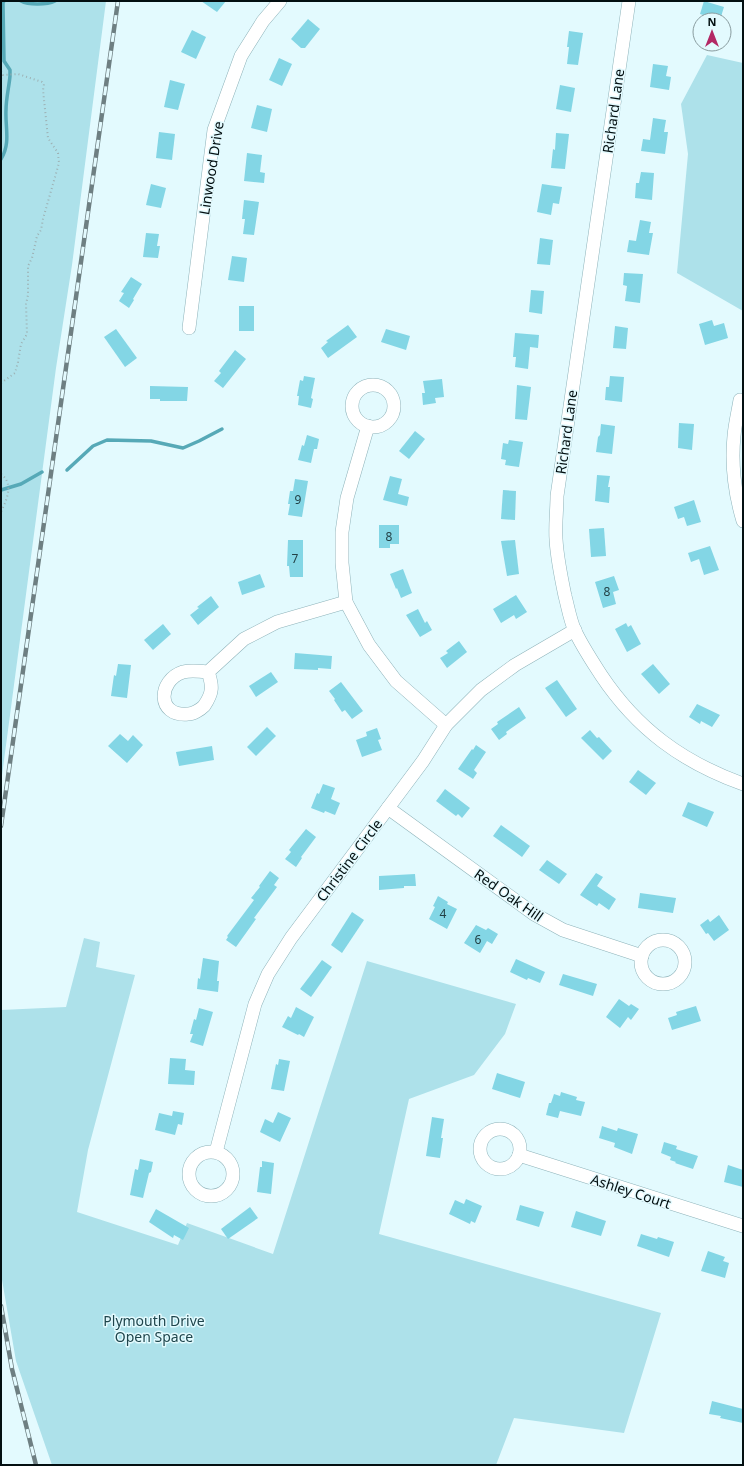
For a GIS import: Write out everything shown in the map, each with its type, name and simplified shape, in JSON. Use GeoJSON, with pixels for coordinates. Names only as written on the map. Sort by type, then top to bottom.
{"type":"FeatureCollection","features":[{"type":"Feature","properties":{"kind":"street","name":"Linwood Drive"},"geometry":{"type":"LineString","coordinates":[[189,328],[214,130],[241,56],[264,21],[280,1]]}},
{"type":"Feature","properties":{"kind":"street","name":"Richard Lane"},"geometry":{"type":"LineString","coordinates":[[629,1],[557,496],[557,547],[561,577],[575,630],[591,660],[614,694],[635,718],[663,743],[689,759],[743,784]]}},
{"type":"Feature","properties":{"kind":"street"},"geometry":{"type":"LineString","coordinates":[[740,400],[734,436],[733,472],[743,521]]}},
{"type":"Feature","properties":{"kind":"street"},"geometry":{"type":"LineString","coordinates":[[368,426],[347,498],[342,532],[342,564],[346,602],[370,645],[396,681],[446,725]]}},
{"type":"Feature","properties":{"kind":"street"},"geometry":{"type":"LineString","coordinates":[[208,672],[244,640],[277,622],[346,602]]}},
{"type":"Feature","properties":{"kind":"street","name":"Christine Circle"},"geometry":{"type":"LineString","coordinates":[[216,1152],[255,1004],[268,974],[291,938],[423,761],[446,725],[481,690],[515,665],[575,630]]}},
{"type":"Feature","properties":{"kind":"street","name":"Red Oak Hill"},"geometry":{"type":"LineString","coordinates":[[388,808],[534,914],[563,930],[642,956]]}},
{"type":"Feature","properties":{"kind":"street","name":"Ashley Court"},"geometry":{"type":"LineString","coordinates":[[519,1155],[743,1226]]}},
{"type":"Feature","properties":{"kind":"path"},"geometry":{"type":"LineString","coordinates":[[1,71],[3,75]]}},
{"type":"Feature","properties":{"kind":"path"},"geometry":{"type":"LineString","coordinates":[[1,383],[14,373],[18,362],[21,344],[27,334],[28,266],[32,258],[37,236],[41,230],[42,219],[59,163],[58,153],[48,138],[43,90],[44,84],[18,74],[3,75]]}},
{"type":"Feature","properties":{"kind":"path"},"geometry":{"type":"LineString","coordinates":[[1,79],[3,75]]}},
{"type":"Feature","properties":{"kind":"path"},"geometry":{"type":"LineString","coordinates":[[1,474],[7,478],[9,486],[1,512]]}},
{"type":"Feature","properties":{"kind":"green space"},"geometry":{"type":"Polygon","coordinates":[[[1,1],[106,1],[72,265],[56,368],[1,783],[1,1]]]}},
{"type":"Feature","properties":{"kind":"green space"},"geometry":{"type":"Polygon","coordinates":[[[707,55],[743,63],[743,311],[677,273],[688,154],[681,104],[707,55]]]}},
{"type":"Feature","properties":{"kind":"green space","name":"Plymouth Drive Open Space"},"geometry":{"type":"Polygon","coordinates":[[[84,938],[100,942],[96,967],[135,975],[88,1150],[77,1212],[178,1245],[187,1223],[273,1254],[367,961],[516,1004],[505,1034],[474,1075],[409,1099],[379,1234],[661,1313],[624,1433],[514,1418],[496,1465],[52,1465],[16,1361],[1,1274],[1,1010],[66,1007],[84,938]]]}},
{"type":"Feature","properties":{"kind":"building"},"geometry":{"type":"Polygon","coordinates":[[[201,1],[226,1],[217,12],[201,1]]]}},
{"type":"Feature","properties":{"kind":"building"},"geometry":{"type":"Polygon","coordinates":[[[704,1],[724,7],[722,12],[701,12],[704,1]]]}},
{"type":"Feature","properties":{"kind":"building"},"geometry":{"type":"Polygon","coordinates":[[[308,19],[320,29],[305,48],[301,48],[291,39],[308,19]]]}},
{"type":"Feature","properties":{"kind":"building"},"geometry":{"type":"Polygon","coordinates":[[[192,30],[206,37],[196,59],[181,52],[192,30]]]}},
{"type":"Feature","properties":{"kind":"building"},"geometry":{"type":"Polygon","coordinates":[[[569,31],[583,33],[578,65],[567,64],[569,31]]]}},
{"type":"Feature","properties":{"kind":"building"},"geometry":{"type":"Polygon","coordinates":[[[279,58],[292,64],[282,86],[269,80],[279,58]]]}},
{"type":"Feature","properties":{"kind":"building"},"geometry":{"type":"Polygon","coordinates":[[[653,64],[668,66],[666,76],[671,77],[669,90],[650,87],[653,64]]]}},
{"type":"Feature","properties":{"kind":"building"},"geometry":{"type":"Polygon","coordinates":[[[170,80],[185,84],[178,110],[164,107],[170,80]]]}},
{"type":"Feature","properties":{"kind":"building"},"geometry":{"type":"Polygon","coordinates":[[[560,85],[575,88],[571,112],[556,109],[560,85]]]}},
{"type":"Feature","properties":{"kind":"building"},"geometry":{"type":"Polygon","coordinates":[[[257,105],[272,109],[267,132],[251,128],[257,105]]]}},
{"type":"Feature","properties":{"kind":"building"},"geometry":{"type":"Polygon","coordinates":[[[653,118],[666,120],[664,132],[668,132],[665,154],[641,151],[643,139],[650,140],[653,118]]]}},
{"type":"Feature","properties":{"kind":"building"},"geometry":{"type":"Polygon","coordinates":[[[159,132],[175,134],[172,160],[156,158],[159,132]]]}},
{"type":"Feature","properties":{"kind":"building"},"geometry":{"type":"Polygon","coordinates":[[[556,133],[569,134],[565,169],[551,168],[553,149],[555,150],[556,133]]]}},
{"type":"Feature","properties":{"kind":"building"},"geometry":{"type":"Polygon","coordinates":[[[247,153],[262,155],[260,172],[265,173],[264,183],[244,181],[247,153]]]}},
{"type":"Feature","properties":{"kind":"building"},"geometry":{"type":"Polygon","coordinates":[[[641,172],[654,173],[652,200],[635,198],[636,183],[639,183],[641,172]]]}},
{"type":"Feature","properties":{"kind":"building"},"geometry":{"type":"Polygon","coordinates":[[[151,184],[166,188],[161,208],[146,205],[151,184]]]}},
{"type":"Feature","properties":{"kind":"building"},"geometry":{"type":"Polygon","coordinates":[[[542,184],[562,187],[559,204],[553,203],[551,215],[537,212],[542,184]]]}},
{"type":"Feature","properties":{"kind":"building"},"geometry":{"type":"Polygon","coordinates":[[[244,200],[259,202],[254,235],[243,234],[245,219],[242,219],[244,200]]]}},
{"type":"Feature","properties":{"kind":"building"},"geometry":{"type":"Polygon","coordinates":[[[640,220],[651,222],[649,233],[653,233],[649,255],[627,252],[629,240],[636,241],[640,220]]]}},
{"type":"Feature","properties":{"kind":"building"},"geometry":{"type":"Polygon","coordinates":[[[146,233],[159,234],[157,246],[160,246],[158,258],[143,257],[146,233]]]}},
{"type":"Feature","properties":{"kind":"building"},"geometry":{"type":"Polygon","coordinates":[[[540,238],[553,240],[550,265],[537,264],[540,238]]]}},
{"type":"Feature","properties":{"kind":"building"},"geometry":{"type":"Polygon","coordinates":[[[232,256],[247,258],[244,282],[228,280],[232,256]]]}},
{"type":"Feature","properties":{"kind":"building"},"geometry":{"type":"Polygon","coordinates":[[[624,273],[643,274],[640,303],[625,301],[627,286],[623,285],[624,273]]]}},
{"type":"Feature","properties":{"kind":"building"},"geometry":{"type":"Polygon","coordinates":[[[131,277],[142,284],[129,308],[119,301],[124,293],[121,292],[131,277]]]}},
{"type":"Feature","properties":{"kind":"building"},"geometry":{"type":"Polygon","coordinates":[[[531,290],[544,291],[542,314],[529,312],[531,290]]]}},
{"type":"Feature","properties":{"kind":"building"},"geometry":{"type":"Polygon","coordinates":[[[239,306],[254,306],[254,331],[239,331],[239,306]]]}},
{"type":"Feature","properties":{"kind":"building"},"geometry":{"type":"Polygon","coordinates":[[[712,320],[714,326],[724,323],[728,338],[705,345],[699,324],[712,320]]]}},
{"type":"Feature","properties":{"kind":"building"},"geometry":{"type":"Polygon","coordinates":[[[348,325],[357,337],[328,358],[321,348],[328,342],[326,341],[348,325]]]}},
{"type":"Feature","properties":{"kind":"building"},"geometry":{"type":"Polygon","coordinates":[[[615,326],[628,328],[626,349],[613,348],[615,326]]]}},
{"type":"Feature","properties":{"kind":"building"},"geometry":{"type":"Polygon","coordinates":[[[116,329],[137,358],[125,367],[104,337],[116,329]]]}},
{"type":"Feature","properties":{"kind":"building"},"geometry":{"type":"Polygon","coordinates":[[[386,329],[410,336],[406,350],[381,342],[386,329]]]}},
{"type":"Feature","properties":{"kind":"building"},"geometry":{"type":"Polygon","coordinates":[[[515,333],[539,335],[538,348],[530,347],[528,369],[515,367],[516,357],[513,357],[515,333]]]}},
{"type":"Feature","properties":{"kind":"building"},"geometry":{"type":"Polygon","coordinates":[[[235,350],[246,359],[223,388],[214,381],[221,373],[219,371],[235,350]]]}},
{"type":"Feature","properties":{"kind":"building"},"geometry":{"type":"Polygon","coordinates":[[[304,376],[315,378],[311,398],[313,399],[311,408],[298,405],[299,396],[297,396],[300,380],[303,381],[304,376]]]}},
{"type":"Feature","properties":{"kind":"building"},"geometry":{"type":"Polygon","coordinates":[[[610,376],[624,377],[622,402],[605,400],[606,387],[609,387],[610,376]]]}},
{"type":"Feature","properties":{"kind":"building"},"geometry":{"type":"Polygon","coordinates":[[[442,379],[444,397],[435,398],[436,403],[423,405],[422,393],[425,393],[423,381],[442,379]]]}},
{"type":"Feature","properties":{"kind":"building"},"geometry":{"type":"Polygon","coordinates":[[[517,385],[531,387],[527,420],[515,419],[517,385]]]}},
{"type":"Feature","properties":{"kind":"building"},"geometry":{"type":"Polygon","coordinates":[[[150,386],[188,387],[187,401],[160,401],[160,399],[150,399],[150,386]]]}},
{"type":"Feature","properties":{"kind":"building"},"geometry":{"type":"Polygon","coordinates":[[[679,423],[694,424],[692,450],[678,448],[679,423]]]}},
{"type":"Feature","properties":{"kind":"building"},"geometry":{"type":"Polygon","coordinates":[[[601,424],[615,426],[612,454],[596,452],[601,424]]]}},
{"type":"Feature","properties":{"kind":"building"},"geometry":{"type":"Polygon","coordinates":[[[415,431],[425,439],[409,459],[399,451],[415,431]]]}},
{"type":"Feature","properties":{"kind":"building"},"geometry":{"type":"Polygon","coordinates":[[[307,435],[319,439],[317,449],[314,449],[311,463],[298,460],[302,445],[304,446],[307,435]]]}},
{"type":"Feature","properties":{"kind":"building"},"geometry":{"type":"Polygon","coordinates":[[[509,440],[523,442],[519,467],[505,465],[506,460],[501,459],[503,443],[508,444],[509,440]]]}},
{"type":"Feature","properties":{"kind":"building"},"geometry":{"type":"Polygon","coordinates":[[[597,475],[610,476],[608,487],[610,487],[609,503],[595,501],[597,475]]]}},
{"type":"Feature","properties":{"kind":"building"},"geometry":{"type":"Polygon","coordinates":[[[390,476],[402,479],[398,494],[409,497],[407,506],[383,500],[390,476]]]}},
{"type":"Feature","properties":{"kind":"building"},"geometry":{"type":"Polygon","coordinates":[[[295,479],[308,481],[302,517],[288,515],[290,491],[293,491],[295,479]]]}},
{"type":"Feature","properties":{"kind":"building"},"geometry":{"type":"Polygon","coordinates":[[[503,490],[516,491],[515,520],[501,519],[503,490]]]}},
{"type":"Feature","properties":{"kind":"building"},"geometry":{"type":"Polygon","coordinates":[[[694,500],[701,522],[687,526],[684,517],[678,519],[674,507],[694,500]]]}},
{"type":"Feature","properties":{"kind":"building"},"geometry":{"type":"Polygon","coordinates":[[[379,525],[399,525],[399,544],[390,544],[390,548],[379,548],[379,525]]]}},
{"type":"Feature","properties":{"kind":"building"},"geometry":{"type":"Polygon","coordinates":[[[604,528],[606,556],[591,557],[589,529],[604,528]]]}},
{"type":"Feature","properties":{"kind":"building"},"geometry":{"type":"Polygon","coordinates":[[[288,540],[303,540],[303,577],[290,577],[289,566],[287,566],[288,540]]]}},
{"type":"Feature","properties":{"kind":"building"},"geometry":{"type":"Polygon","coordinates":[[[515,540],[519,574],[507,576],[501,541],[515,540]]]}},
{"type":"Feature","properties":{"kind":"building"},"geometry":{"type":"Polygon","coordinates":[[[710,546],[719,570],[704,575],[699,559],[691,562],[688,553],[710,546]]]}},
{"type":"Feature","properties":{"kind":"building"},"geometry":{"type":"Polygon","coordinates":[[[403,569],[412,593],[401,598],[390,574],[403,569]]]}},
{"type":"Feature","properties":{"kind":"building"},"geometry":{"type":"Polygon","coordinates":[[[260,574],[265,587],[242,595],[238,582],[260,574]]]}},
{"type":"Feature","properties":{"kind":"building"},"geometry":{"type":"Polygon","coordinates":[[[614,576],[619,590],[613,592],[616,604],[603,608],[595,582],[614,576]]]}},
{"type":"Feature","properties":{"kind":"building"},"geometry":{"type":"Polygon","coordinates":[[[516,595],[527,612],[516,619],[514,615],[501,623],[493,609],[516,595]]]}},
{"type":"Feature","properties":{"kind":"building"},"geometry":{"type":"Polygon","coordinates":[[[211,596],[219,607],[198,625],[190,615],[199,608],[197,607],[211,596]]]}},
{"type":"Feature","properties":{"kind":"building"},"geometry":{"type":"Polygon","coordinates":[[[418,609],[425,623],[427,621],[432,630],[420,637],[406,615],[418,609]]]}},
{"type":"Feature","properties":{"kind":"building"},"geometry":{"type":"Polygon","coordinates":[[[626,623],[628,627],[631,625],[641,644],[627,652],[615,629],[626,623]]]}},
{"type":"Feature","properties":{"kind":"building"},"geometry":{"type":"Polygon","coordinates":[[[163,624],[171,634],[153,650],[144,640],[163,624]]]}},
{"type":"Feature","properties":{"kind":"building"},"geometry":{"type":"Polygon","coordinates":[[[459,641],[467,652],[447,668],[440,658],[448,653],[446,651],[459,641]]]}},
{"type":"Feature","properties":{"kind":"building"},"geometry":{"type":"Polygon","coordinates":[[[295,653],[332,656],[331,669],[294,669],[295,653]]]}},
{"type":"Feature","properties":{"kind":"building"},"geometry":{"type":"Polygon","coordinates":[[[118,664],[131,665],[127,698],[111,696],[114,675],[116,676],[118,664]]]}},
{"type":"Feature","properties":{"kind":"building"},"geometry":{"type":"Polygon","coordinates":[[[653,664],[670,684],[659,694],[641,674],[653,664]]]}},
{"type":"Feature","properties":{"kind":"building"},"geometry":{"type":"Polygon","coordinates":[[[271,672],[278,682],[256,697],[249,686],[271,672]]]}},
{"type":"Feature","properties":{"kind":"building"},"geometry":{"type":"Polygon","coordinates":[[[557,680],[577,709],[566,717],[545,688],[557,680]]]}},
{"type":"Feature","properties":{"kind":"building"},"geometry":{"type":"Polygon","coordinates":[[[341,682],[363,711],[352,719],[345,710],[342,712],[329,691],[341,682]]]}},
{"type":"Feature","properties":{"kind":"building"},"geometry":{"type":"Polygon","coordinates":[[[697,704],[720,715],[712,727],[701,721],[700,724],[689,717],[697,704]]]}},
{"type":"Feature","properties":{"kind":"building"},"geometry":{"type":"Polygon","coordinates":[[[519,707],[526,718],[506,732],[507,734],[499,740],[491,729],[498,724],[497,722],[519,707]]]}},
{"type":"Feature","properties":{"kind":"building"},"geometry":{"type":"Polygon","coordinates":[[[267,727],[276,736],[256,756],[247,747],[267,727]]]}},
{"type":"Feature","properties":{"kind":"building"},"geometry":{"type":"Polygon","coordinates":[[[377,728],[381,739],[378,740],[382,750],[362,757],[356,740],[367,736],[366,732],[377,728]]]}},
{"type":"Feature","properties":{"kind":"building"},"geometry":{"type":"Polygon","coordinates":[[[590,730],[612,751],[603,760],[581,738],[590,730]]]}},
{"type":"Feature","properties":{"kind":"building"},"geometry":{"type":"Polygon","coordinates":[[[120,734],[128,741],[133,735],[143,745],[127,763],[108,746],[120,734]]]}},
{"type":"Feature","properties":{"kind":"building"},"geometry":{"type":"Polygon","coordinates":[[[476,745],[486,752],[474,770],[477,773],[473,779],[458,769],[476,745]]]}},
{"type":"Feature","properties":{"kind":"building"},"geometry":{"type":"Polygon","coordinates":[[[212,746],[214,760],[179,766],[176,752],[212,746]]]}},
{"type":"Feature","properties":{"kind":"building"},"geometry":{"type":"Polygon","coordinates":[[[638,770],[656,783],[646,795],[629,782],[638,770]]]}},
{"type":"Feature","properties":{"kind":"building"},"geometry":{"type":"Polygon","coordinates":[[[323,784],[335,788],[331,799],[340,803],[335,815],[311,808],[317,793],[319,794],[323,784]]]}},
{"type":"Feature","properties":{"kind":"building"},"geometry":{"type":"Polygon","coordinates":[[[445,789],[470,808],[462,818],[458,814],[456,816],[436,801],[445,789]]]}},
{"type":"Feature","properties":{"kind":"building"},"geometry":{"type":"Polygon","coordinates":[[[688,802],[714,812],[707,827],[682,816],[688,802]]]}},
{"type":"Feature","properties":{"kind":"building"},"geometry":{"type":"Polygon","coordinates":[[[501,825],[530,846],[522,857],[493,836],[501,825]]]}},
{"type":"Feature","properties":{"kind":"building"},"geometry":{"type":"Polygon","coordinates":[[[306,829],[316,837],[301,857],[302,858],[296,867],[285,859],[291,852],[289,850],[306,829]]]}},
{"type":"Feature","properties":{"kind":"building"},"geometry":{"type":"Polygon","coordinates":[[[547,860],[567,874],[559,884],[539,870],[547,860]]]}},
{"type":"Feature","properties":{"kind":"building"},"geometry":{"type":"Polygon","coordinates":[[[270,871],[279,878],[274,885],[277,887],[254,918],[256,919],[236,947],[226,940],[228,937],[227,936],[254,900],[251,898],[270,871]]]}},
{"type":"Feature","properties":{"kind":"building"},"geometry":{"type":"Polygon","coordinates":[[[596,873],[603,877],[597,886],[616,899],[609,910],[599,903],[597,906],[580,895],[596,873]]]}},
{"type":"Feature","properties":{"kind":"building"},"geometry":{"type":"Polygon","coordinates":[[[415,874],[416,886],[404,886],[404,888],[379,890],[379,876],[415,874]]]}},
{"type":"Feature","properties":{"kind":"building"},"geometry":{"type":"Polygon","coordinates":[[[640,893],[676,898],[673,913],[638,908],[640,893]]]}},
{"type":"Feature","properties":{"kind":"building"},"geometry":{"type":"Polygon","coordinates":[[[438,896],[448,902],[447,904],[457,909],[447,929],[429,919],[435,907],[433,906],[438,896]]]}},
{"type":"Feature","properties":{"kind":"building"},"geometry":{"type":"Polygon","coordinates":[[[352,912],[364,920],[342,953],[331,945],[352,912]]]}},
{"type":"Feature","properties":{"kind":"building"},"geometry":{"type":"Polygon","coordinates":[[[719,915],[729,930],[714,941],[708,933],[706,934],[700,925],[708,919],[710,922],[719,915]]]}},
{"type":"Feature","properties":{"kind":"building"},"geometry":{"type":"Polygon","coordinates":[[[476,925],[486,930],[488,928],[498,934],[492,944],[487,941],[480,953],[464,943],[476,925]]]}},
{"type":"Feature","properties":{"kind":"building"},"geometry":{"type":"Polygon","coordinates":[[[203,958],[219,961],[217,981],[219,981],[218,992],[197,989],[203,958]]]}},
{"type":"Feature","properties":{"kind":"building"},"geometry":{"type":"Polygon","coordinates":[[[516,959],[545,972],[540,983],[528,978],[527,980],[510,972],[516,959]]]}},
{"type":"Feature","properties":{"kind":"building"},"geometry":{"type":"Polygon","coordinates":[[[322,960],[332,967],[311,997],[300,989],[322,960]]]}},
{"type":"Feature","properties":{"kind":"building"},"geometry":{"type":"Polygon","coordinates":[[[563,974],[597,984],[593,996],[559,985],[563,974]]]}},
{"type":"Feature","properties":{"kind":"building"},"geometry":{"type":"Polygon","coordinates":[[[619,999],[629,1006],[631,1004],[639,1009],[631,1020],[628,1017],[620,1028],[606,1017],[619,999]]]}},
{"type":"Feature","properties":{"kind":"building"},"geometry":{"type":"Polygon","coordinates":[[[696,1006],[701,1021],[672,1030],[668,1018],[677,1015],[676,1012],[696,1006]]]}},
{"type":"Feature","properties":{"kind":"building"},"geometry":{"type":"Polygon","coordinates":[[[296,1007],[314,1017],[304,1037],[282,1027],[288,1016],[291,1018],[296,1007]]]}},
{"type":"Feature","properties":{"kind":"building"},"geometry":{"type":"Polygon","coordinates":[[[199,1008],[213,1012],[203,1046],[190,1042],[193,1034],[190,1034],[199,1008]]]}},
{"type":"Feature","properties":{"kind":"building"},"geometry":{"type":"Polygon","coordinates":[[[170,1058],[186,1059],[185,1070],[195,1071],[194,1085],[168,1084],[170,1058]]]}},
{"type":"Feature","properties":{"kind":"building"},"geometry":{"type":"Polygon","coordinates":[[[279,1059],[290,1061],[284,1091],[271,1089],[276,1064],[278,1065],[279,1059]]]}},
{"type":"Feature","properties":{"kind":"building"},"geometry":{"type":"Polygon","coordinates":[[[497,1073],[525,1082],[520,1098],[492,1089],[497,1073]]]}},
{"type":"Feature","properties":{"kind":"building"},"geometry":{"type":"Polygon","coordinates":[[[561,1092],[577,1097],[576,1100],[585,1102],[581,1116],[560,1111],[558,1118],[546,1115],[549,1103],[551,1103],[554,1094],[560,1096],[561,1092]]]}},
{"type":"Feature","properties":{"kind":"building"},"geometry":{"type":"Polygon","coordinates":[[[173,1111],[184,1113],[182,1125],[178,1124],[175,1135],[155,1130],[159,1113],[172,1116],[173,1111]]]}},
{"type":"Feature","properties":{"kind":"building"},"geometry":{"type":"Polygon","coordinates":[[[278,1112],[291,1118],[280,1142],[260,1132],[265,1119],[273,1123],[278,1112]]]}},
{"type":"Feature","properties":{"kind":"building"},"geometry":{"type":"Polygon","coordinates":[[[432,1117],[444,1119],[440,1158],[426,1156],[432,1117]]]}},
{"type":"Feature","properties":{"kind":"building"},"geometry":{"type":"Polygon","coordinates":[[[602,1126],[617,1131],[618,1128],[638,1134],[632,1154],[614,1147],[615,1143],[599,1138],[602,1126]]]}},
{"type":"Feature","properties":{"kind":"building"},"geometry":{"type":"Polygon","coordinates":[[[664,1142],[677,1146],[676,1149],[698,1156],[693,1169],[675,1163],[676,1162],[670,1160],[671,1157],[661,1153],[664,1142]]]}},
{"type":"Feature","properties":{"kind":"building"},"geometry":{"type":"Polygon","coordinates":[[[140,1159],[153,1162],[143,1198],[130,1195],[135,1169],[138,1170],[140,1159]]]}},
{"type":"Feature","properties":{"kind":"building"},"geometry":{"type":"Polygon","coordinates":[[[262,1161],[274,1163],[271,1194],[257,1192],[262,1161]]]}},
{"type":"Feature","properties":{"kind":"building"},"geometry":{"type":"Polygon","coordinates":[[[728,1165],[743,1170],[743,1187],[724,1182],[728,1165]]]}},
{"type":"Feature","properties":{"kind":"building"},"geometry":{"type":"Polygon","coordinates":[[[466,1199],[482,1206],[475,1223],[471,1221],[470,1224],[449,1214],[455,1200],[464,1204],[466,1199]]]}},
{"type":"Feature","properties":{"kind":"building"},"geometry":{"type":"Polygon","coordinates":[[[520,1205],[544,1212],[539,1227],[516,1220],[520,1205]]]}},
{"type":"Feature","properties":{"kind":"building"},"geometry":{"type":"Polygon","coordinates":[[[250,1207],[258,1218],[228,1239],[221,1229],[250,1207]]]}},
{"type":"Feature","properties":{"kind":"building"},"geometry":{"type":"Polygon","coordinates":[[[156,1209],[189,1228],[183,1240],[174,1235],[173,1238],[149,1222],[156,1209]]]}},
{"type":"Feature","properties":{"kind":"building"},"geometry":{"type":"Polygon","coordinates":[[[576,1211],[606,1221],[601,1236],[571,1227],[576,1211]]]}},
{"type":"Feature","properties":{"kind":"building"},"geometry":{"type":"Polygon","coordinates":[[[641,1234],[674,1242],[669,1257],[637,1246],[641,1234]]]}},
{"type":"Feature","properties":{"kind":"building"},"geometry":{"type":"Polygon","coordinates":[[[708,1251],[725,1257],[723,1261],[729,1263],[725,1278],[701,1271],[708,1251]]]}},
{"type":"Feature","properties":{"kind":"building"},"geometry":{"type":"Polygon","coordinates":[[[712,1401],[743,1409],[743,1423],[709,1414],[712,1401]]]}},
{"type":"Feature","properties":{"kind":"waterway"},"geometry":{"type":"LineString","coordinates":[[1,159],[7,141],[6,106],[10,76],[10,70],[4,61],[4,1]]}},
{"type":"Feature","properties":{"kind":"waterway"},"geometry":{"type":"LineString","coordinates":[[21,1],[38,4],[55,1]]}},
{"type":"Feature","properties":{"kind":"waterway"},"geometry":{"type":"LineString","coordinates":[[67,470],[93,446],[107,440],[151,441],[183,448],[222,429]]}},
{"type":"Feature","properties":{"kind":"waterway"},"geometry":{"type":"LineString","coordinates":[[1,490],[21,484],[42,472]]}},
{"type":"Feature","properties":{"kind":"railway"},"geometry":{"type":"LineString","coordinates":[[1,826],[118,1]]}},
{"type":"Feature","properties":{"kind":"railway"},"geometry":{"type":"LineString","coordinates":[[1,1306],[12,1369],[36,1465]]}}]}
